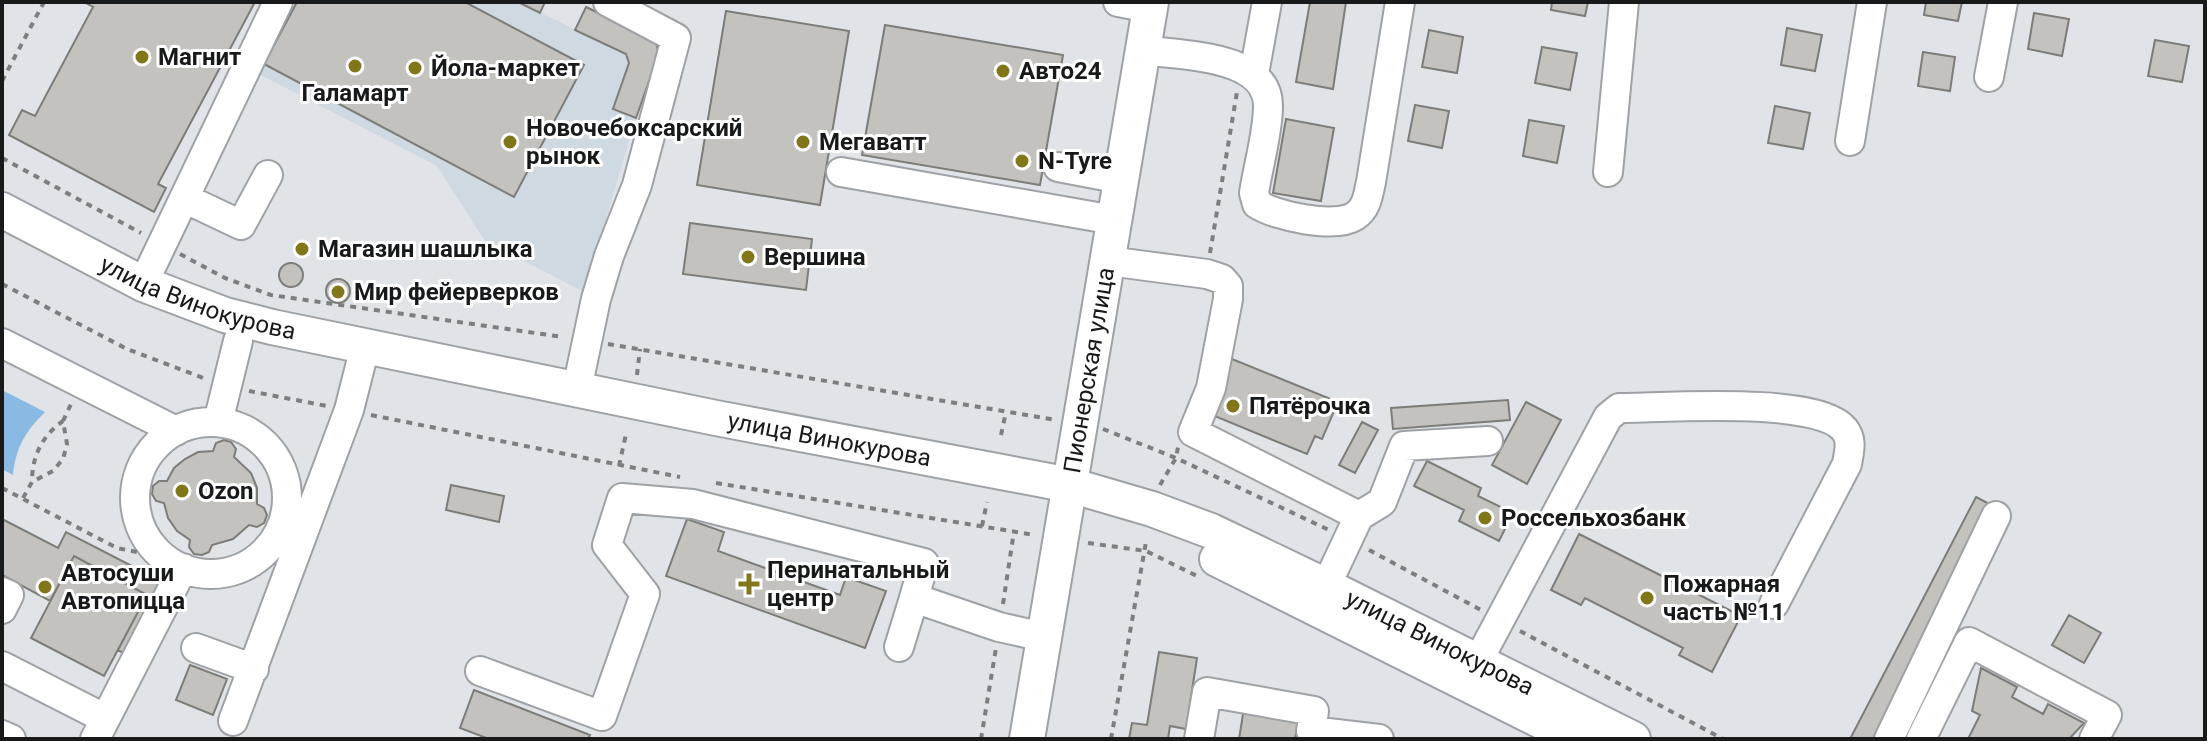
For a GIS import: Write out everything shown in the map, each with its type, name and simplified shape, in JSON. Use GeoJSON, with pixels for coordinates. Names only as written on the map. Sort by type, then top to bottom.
{"type":"FeatureCollection","features":[{"type":"Feature","properties":{"kind":"main road","name":"Пионерская улица"},"geometry":{"type":"LineString","coordinates":[[1027,739],[1143,50],[1140,4]]}},
{"type":"Feature","properties":{"kind":"main road","name":"улица Винокурова"},"geometry":{"type":"LineString","coordinates":[[2,210],[143,284],[225,315],[362,358]]}},
{"type":"Feature","properties":{"kind":"main road","name":"улица Винокурова"},"geometry":{"type":"LineString","coordinates":[[2,234],[153,311],[238,341],[362,358],[576,400],[990,489],[1068,496],[1168,514],[1211,531],[1478,661],[1586,732]]}},
{"type":"Feature","properties":{"kind":"main road","name":"улица Винокурова"},"geometry":{"type":"LineString","coordinates":[[1068,496],[1201,551],[1586,732],[1633,739]]}},
{"type":"Feature","properties":{"kind":"lane"},"geometry":{"type":"LineString","coordinates":[[143,284],[232,92],[278,2]]}},
{"type":"Feature","properties":{"kind":"lane"},"geometry":{"type":"LineString","coordinates":[[576,400],[586,340],[609,256],[637,185],[676,38],[608,2]]}},
{"type":"Feature","properties":{"kind":"lane"},"geometry":{"type":"LineString","coordinates":[[1246,69],[1267,2]]}},
{"type":"Feature","properties":{"kind":"lane"},"geometry":{"type":"LineString","coordinates":[[1143,50],[1246,69],[1265,91],[1268,106],[1254,193],[1257,204],[1269,212],[1341,222],[1356,216],[1365,206],[1400,2]]}},
{"type":"Feature","properties":{"kind":"lane"},"geometry":{"type":"LineString","coordinates":[[1608,172],[1624,2]]}},
{"type":"Feature","properties":{"kind":"lane"},"geometry":{"type":"LineString","coordinates":[[1850,141],[1872,2]]}},
{"type":"Feature","properties":{"kind":"lane"},"geometry":{"type":"LineString","coordinates":[[1989,77],[2003,2]]}},
{"type":"Feature","properties":{"kind":"lane"},"geometry":{"type":"LineString","coordinates":[[1058,167],[1121,179]]}},
{"type":"Feature","properties":{"kind":"lane"},"geometry":{"type":"LineString","coordinates":[[841,172],[1114,220]]}},
{"type":"Feature","properties":{"kind":"lane"},"geometry":{"type":"LineString","coordinates":[[184,198],[241,225],[268,175]]}},
{"type":"Feature","properties":{"kind":"lane"},"geometry":{"type":"LineString","coordinates":[[1108,261],[1207,274],[1222,279],[1228,286],[1228,299],[1211,388],[1193,432],[1354,528]]}},
{"type":"Feature","properties":{"kind":"lane"},"geometry":{"type":"LineString","coordinates":[[218,422],[238,341]]}},
{"type":"Feature","properties":{"kind":"lane"},"geometry":{"type":"LineString","coordinates":[[2,343],[176,431]]}},
{"type":"Feature","properties":{"kind":"lane"},"geometry":{"type":"LineString","coordinates":[[233,721],[349,410],[362,358]]}},
{"type":"Feature","properties":{"kind":"lane"},"geometry":{"type":"LineString","coordinates":[[1478,661],[1608,417],[1619,408],[1777,407],[1821,416],[1843,427],[1851,442],[1847,464],[1774,604]]}},
{"type":"Feature","properties":{"kind":"lane"},"geometry":{"type":"LineString","coordinates":[[203,422],[218,422],[247,431],[270,450],[284,477],[287,508],[277,536],[267,549],[243,567],[213,573],[183,568],[159,553],[142,529],[135,502],[136,487],[145,460],[164,439],[176,431],[203,422]]}},
{"type":"Feature","properties":{"kind":"lane"},"geometry":{"type":"LineString","coordinates":[[1326,586],[1354,528],[1382,502],[1404,446],[1488,441]]}},
{"type":"Feature","properties":{"kind":"lane"},"geometry":{"type":"LineString","coordinates":[[480,671],[602,716],[645,594],[607,545],[622,498],[693,504],[924,563],[899,647]]}},
{"type":"Feature","properties":{"kind":"lane"},"geometry":{"type":"LineString","coordinates":[[1889,739],[1996,516]]}},
{"type":"Feature","properties":{"kind":"lane"},"geometry":{"type":"LineString","coordinates":[[2,666],[99,728],[183,568]]}},
{"type":"Feature","properties":{"kind":"lane"},"geometry":{"type":"LineString","coordinates":[[2,592],[9,595],[2,609]]}},
{"type":"Feature","properties":{"kind":"lane"},"geometry":{"type":"LineString","coordinates":[[914,598],[999,627],[1044,637]]}},
{"type":"Feature","properties":{"kind":"lane"},"geometry":{"type":"LineString","coordinates":[[1921,739],[1969,642],[2107,715],[2094,739]]}},
{"type":"Feature","properties":{"kind":"lane"},"geometry":{"type":"LineString","coordinates":[[196,648],[254,669]]}},
{"type":"Feature","properties":{"kind":"lane"},"geometry":{"type":"LineString","coordinates":[[1199,739],[1207,692],[1314,711],[1311,731],[1379,739]]}},
{"type":"Feature","properties":{"kind":"lane"},"geometry":{"type":"LineString","coordinates":[[2,735],[11,739]]}},
{"type":"Feature","properties":{"kind":"path"},"geometry":{"type":"LineString","coordinates":[[2,81],[44,2]]}},
{"type":"Feature","properties":{"kind":"path"},"geometry":{"type":"LineString","coordinates":[[1207,274],[1239,82],[1246,69]]}},
{"type":"Feature","properties":{"kind":"path"},"geometry":{"type":"LineString","coordinates":[[2,158],[225,278],[271,295],[586,340],[1064,422]]}},
{"type":"Feature","properties":{"kind":"path"},"geometry":{"type":"LineString","coordinates":[[2,284],[127,349],[227,385],[687,478]]}},
{"type":"Feature","properties":{"kind":"path"},"geometry":{"type":"LineString","coordinates":[[637,376],[640,349]]}},
{"type":"Feature","properties":{"kind":"path"},"geometry":{"type":"LineString","coordinates":[[1001,435],[1006,412]]}},
{"type":"Feature","properties":{"kind":"path"},"geometry":{"type":"LineString","coordinates":[[22,499],[32,482],[33,464],[39,447],[49,432],[63,421],[67,444],[63,459],[46,476],[32,482]]}},
{"type":"Feature","properties":{"kind":"path"},"geometry":{"type":"LineString","coordinates":[[1101,428],[1354,528],[1500,620],[1723,739]]}},
{"type":"Feature","properties":{"kind":"path"},"geometry":{"type":"LineString","coordinates":[[619,466],[626,434]]}},
{"type":"Feature","properties":{"kind":"path"},"geometry":{"type":"LineString","coordinates":[[1156,491],[1176,458],[1178,443]]}},
{"type":"Feature","properties":{"kind":"path"},"geometry":{"type":"LineString","coordinates":[[716,483],[1042,536]]}},
{"type":"Feature","properties":{"kind":"path"},"geometry":{"type":"LineString","coordinates":[[2,488],[117,548],[159,553]]}},
{"type":"Feature","properties":{"kind":"path"},"geometry":{"type":"LineString","coordinates":[[982,526],[987,502]]}},
{"type":"Feature","properties":{"kind":"path"},"geometry":{"type":"LineString","coordinates":[[1111,739],[1146,542]]}},
{"type":"Feature","properties":{"kind":"shaded area","name":"Новочебоксарский рынок"},"geometry":{"type":"Polygon","coordinates":[[[297,2],[518,2],[626,54],[629,63],[613,108],[636,118],[584,292],[485,241],[437,166],[259,74],[297,2]]]}},
{"type":"Feature","properties":{"kind":"shaded area"},"geometry":{"type":"Polygon","coordinates":[[[2,390],[45,412],[23,440],[13,475],[2,469],[2,390]]]}},
{"type":"Feature","properties":{"kind":"building"},"geometry":{"type":"Polygon","coordinates":[[[84,2],[255,2],[158,184],[166,188],[154,212],[9,135],[22,110],[35,116],[93,7],[84,2]]]}},
{"type":"Feature","properties":{"kind":"building"},"geometry":{"type":"Polygon","coordinates":[[[297,2],[465,2],[584,65],[514,197],[264,64],[297,2]]]}},
{"type":"Feature","properties":{"kind":"building"},"geometry":{"type":"Polygon","coordinates":[[[518,2],[545,2],[540,13],[518,2]]]}},
{"type":"Feature","properties":{"kind":"building"},"geometry":{"type":"Polygon","coordinates":[[[1310,2],[1346,2],[1333,89],[1296,82],[1310,2]]]}},
{"type":"Feature","properties":{"kind":"building"},"geometry":{"type":"Polygon","coordinates":[[[1552,2],[1588,2],[1585,16],[1551,10],[1552,2]]]}},
{"type":"Feature","properties":{"kind":"building"},"geometry":{"type":"Polygon","coordinates":[[[1926,2],[1962,2],[1958,21],[1924,15],[1926,2]]]}},
{"type":"Feature","properties":{"kind":"building"},"geometry":{"type":"Polygon","coordinates":[[[586,7],[655,40],[659,53],[636,118],[613,109],[629,63],[626,54],[575,30],[586,7]]]}},
{"type":"Feature","properties":{"kind":"building"},"geometry":{"type":"Polygon","coordinates":[[[726,11],[849,31],[820,205],[697,185],[726,11]]]}},
{"type":"Feature","properties":{"kind":"building"},"geometry":{"type":"Polygon","coordinates":[[[2034,13],[2069,19],[2062,56],[2028,49],[2034,13]]]}},
{"type":"Feature","properties":{"kind":"building"},"geometry":{"type":"Polygon","coordinates":[[[885,25],[1063,55],[1040,185],[862,155],[885,25]]]}},
{"type":"Feature","properties":{"kind":"building"},"geometry":{"type":"Polygon","coordinates":[[[1787,28],[1822,35],[1815,71],[1781,65],[1787,28]]]}},
{"type":"Feature","properties":{"kind":"building"},"geometry":{"type":"Polygon","coordinates":[[[1429,30],[1463,37],[1457,73],[1422,67],[1429,30]]]}},
{"type":"Feature","properties":{"kind":"building"},"geometry":{"type":"Polygon","coordinates":[[[2155,40],[2189,46],[2182,82],[2148,76],[2155,40]]]}},
{"type":"Feature","properties":{"kind":"building"},"geometry":{"type":"Polygon","coordinates":[[[1542,47],[1577,53],[1570,90],[1535,83],[1542,47]]]}},
{"type":"Feature","properties":{"kind":"building"},"geometry":{"type":"Polygon","coordinates":[[[1923,52],[1955,57],[1950,91],[1918,86],[1923,52]]]}},
{"type":"Feature","properties":{"kind":"building"},"geometry":{"type":"Polygon","coordinates":[[[1415,105],[1449,111],[1442,148],[1408,141],[1415,105]]]}},
{"type":"Feature","properties":{"kind":"building"},"geometry":{"type":"Polygon","coordinates":[[[1775,106],[1810,113],[1803,149],[1768,143],[1775,106]]]}},
{"type":"Feature","properties":{"kind":"building"},"geometry":{"type":"Polygon","coordinates":[[[1286,119],[1334,128],[1321,201],[1273,193],[1286,119]]]}},
{"type":"Feature","properties":{"kind":"building"},"geometry":{"type":"Polygon","coordinates":[[[1529,120],[1564,126],[1557,163],[1523,156],[1529,120]]]}},
{"type":"Feature","properties":{"kind":"building","name":"Вершина"},"geometry":{"type":"Polygon","coordinates":[[[690,223],[812,239],[806,290],[683,274],[690,223]]]}},
{"type":"Feature","properties":{"kind":"building"},"geometry":{"type":"Polygon","coordinates":[[[291,263],[299,267],[303,275],[299,283],[291,287],[283,283],[279,275],[283,267],[291,263]]]}},
{"type":"Feature","properties":{"kind":"building"},"geometry":{"type":"Polygon","coordinates":[[[338,279],[346,283],[350,291],[346,299],[338,303],[330,299],[326,291],[330,283],[338,279]]]}},
{"type":"Feature","properties":{"kind":"building"},"geometry":{"type":"Polygon","coordinates":[[[1227,357],[1338,402],[1322,439],[1315,436],[1307,454],[1212,415],[1227,357]]]}},
{"type":"Feature","properties":{"kind":"building"},"geometry":{"type":"Polygon","coordinates":[[[1508,400],[1510,420],[1393,429],[1391,408],[1508,400]]]}},
{"type":"Feature","properties":{"kind":"building"},"geometry":{"type":"Polygon","coordinates":[[[1526,402],[1561,420],[1527,484],[1492,465],[1526,402]]]}},
{"type":"Feature","properties":{"kind":"building"},"geometry":{"type":"Polygon","coordinates":[[[1362,422],[1378,430],[1355,473],[1339,465],[1362,422]]]}},
{"type":"Feature","properties":{"kind":"building"},"geometry":{"type":"Polygon","coordinates":[[[224,440],[231,442],[236,449],[234,457],[251,473],[257,488],[257,504],[264,508],[267,515],[264,523],[257,527],[249,525],[233,539],[212,545],[209,552],[194,554],[189,547],[190,540],[177,531],[168,518],[164,503],[156,501],[152,494],[153,486],[159,481],[167,481],[174,468],[185,459],[198,452],[213,451],[216,443],[224,440]]]}},
{"type":"Feature","properties":{"kind":"building"},"geometry":{"type":"Polygon","coordinates":[[[1427,461],[1481,488],[1478,496],[1513,513],[1499,541],[1459,521],[1464,510],[1414,486],[1427,461]]]}},
{"type":"Feature","properties":{"kind":"building"},"geometry":{"type":"Polygon","coordinates":[[[451,485],[504,496],[499,522],[446,510],[451,485]]]}},
{"type":"Feature","properties":{"kind":"building"},"geometry":{"type":"Polygon","coordinates":[[[1976,497],[1993,506],[1873,739],[1850,739],[1976,497]]]}},
{"type":"Feature","properties":{"kind":"building"},"geometry":{"type":"Polygon","coordinates":[[[2,519],[58,548],[66,532],[165,583],[127,655],[118,650],[147,595],[74,556],[50,601],[2,575],[2,519]]]}},
{"type":"Feature","properties":{"kind":"building","name":"Перинатальный центр"},"geometry":{"type":"Polygon","coordinates":[[[687,519],[724,532],[718,551],[840,595],[846,577],[886,591],[865,648],[666,576],[687,519]]]}},
{"type":"Feature","properties":{"kind":"building"},"geometry":{"type":"Polygon","coordinates":[[[1579,534],[1741,616],[1712,672],[1679,655],[1683,648],[1585,598],[1581,605],[1551,590],[1579,534]]]}},
{"type":"Feature","properties":{"kind":"building"},"geometry":{"type":"Polygon","coordinates":[[[74,556],[147,595],[104,676],[31,638],[74,556]]]}},
{"type":"Feature","properties":{"kind":"building"},"geometry":{"type":"Polygon","coordinates":[[[2069,615],[2101,633],[2084,663],[2052,645],[2069,615]]]}},
{"type":"Feature","properties":{"kind":"building"},"geometry":{"type":"Polygon","coordinates":[[[1159,652],[1197,658],[1186,729],[1170,726],[1168,739],[1129,739],[1132,723],[1147,725],[1159,652]]]}},
{"type":"Feature","properties":{"kind":"building"},"geometry":{"type":"Polygon","coordinates":[[[190,665],[227,679],[213,715],[176,700],[190,665]]]}},
{"type":"Feature","properties":{"kind":"building"},"geometry":{"type":"Polygon","coordinates":[[[1981,668],[2017,687],[2012,697],[2043,714],[2048,704],[2084,723],[2069,739],[1968,739],[1980,715],[1972,711],[1981,668]]]}},
{"type":"Feature","properties":{"kind":"building"},"geometry":{"type":"Polygon","coordinates":[[[474,690],[590,735],[588,739],[489,739],[460,728],[474,690]]]}},
{"type":"Feature","properties":{"kind":"building"},"geometry":{"type":"Polygon","coordinates":[[[1244,708],[1299,718],[1295,739],[1239,739],[1244,708]]]}},
{"type":"Feature","properties":{"kind":"place","name":"Магнит"},"geometry":{"type":"Point","coordinates":[142,57]}},
{"type":"Feature","properties":{"kind":"place","name":"Галамарт"},"geometry":{"type":"Point","coordinates":[355,66]}},
{"type":"Feature","properties":{"kind":"place","name":"Йола-маркет"},"geometry":{"type":"Point","coordinates":[415,68]}},
{"type":"Feature","properties":{"kind":"place","name":"Авто24"},"geometry":{"type":"Point","coordinates":[1003,71]}},
{"type":"Feature","properties":{"kind":"place","name":"Новочебоксарский рынок"},"geometry":{"type":"Point","coordinates":[510,142]}},
{"type":"Feature","properties":{"kind":"place","name":"Мегаватт"},"geometry":{"type":"Point","coordinates":[803,142]}},
{"type":"Feature","properties":{"kind":"place","name":"N-Tyre"},"geometry":{"type":"Point","coordinates":[1022,161]}},
{"type":"Feature","properties":{"kind":"place","name":"Магазин шашлыка"},"geometry":{"type":"Point","coordinates":[302,249]}},
{"type":"Feature","properties":{"kind":"place","name":"Вершина"},"geometry":{"type":"Point","coordinates":[748,257]}},
{"type":"Feature","properties":{"kind":"place","name":"Мир фейерверков"},"geometry":{"type":"Point","coordinates":[338,292]}},
{"type":"Feature","properties":{"kind":"place","name":"Пятёрочка"},"geometry":{"type":"Point","coordinates":[1233,406]}},
{"type":"Feature","properties":{"kind":"place","name":"Ozon"},"geometry":{"type":"Point","coordinates":[182,491]}},
{"type":"Feature","properties":{"kind":"place","name":"Россельхозбанк"},"geometry":{"type":"Point","coordinates":[1485,518]}},
{"type":"Feature","properties":{"kind":"place","name":"Перинатальный центр"},"geometry":{"type":"Point","coordinates":[749,584]}},
{"type":"Feature","properties":{"kind":"place","name":"Автосуши Автопицца"},"geometry":{"type":"Point","coordinates":[45,587]}},
{"type":"Feature","properties":{"kind":"place","name":"Пожарная часть №11"},"geometry":{"type":"Point","coordinates":[1647,598]}}]}
